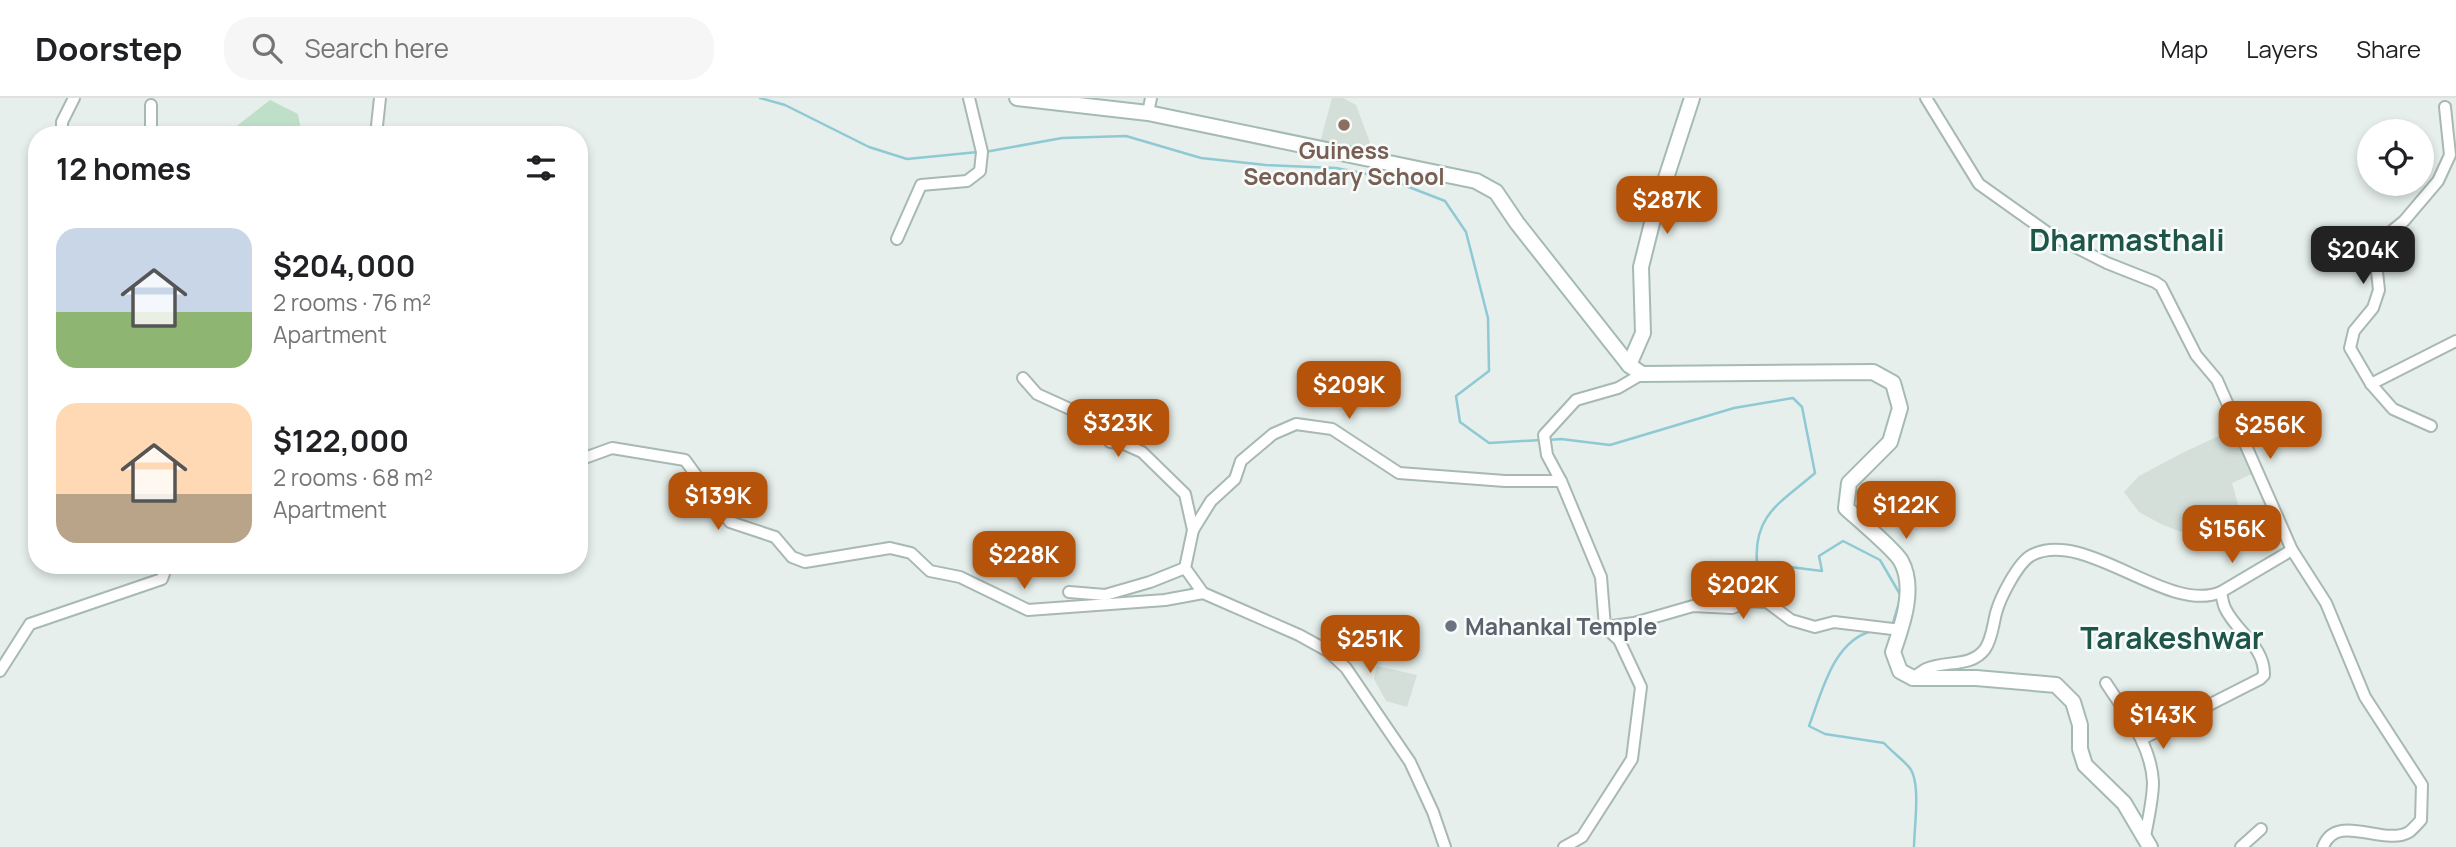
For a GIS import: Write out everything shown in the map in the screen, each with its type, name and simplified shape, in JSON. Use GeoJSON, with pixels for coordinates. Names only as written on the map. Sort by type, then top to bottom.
{"type":"FeatureCollection","features":[{"type":"Feature","properties":{"kind":"street"},"geometry":{"type":"LineString","coordinates":[[62,126],[74,98]]}},
{"type":"Feature","properties":{"kind":"street"},"geometry":{"type":"LineString","coordinates":[[377,126],[380,98]]}},
{"type":"Feature","properties":{"kind":"street"},"geometry":{"type":"LineString","coordinates":[[897,239],[920,185],[967,181],[980,171],[982,152],[969,98]]}},
{"type":"Feature","properties":{"kind":"street"},"geometry":{"type":"LineString","coordinates":[[1017,98],[1150,105],[1382,162],[1453,174],[1486,186],[1496,192],[1517,223],[1629,365],[1642,374]]}},
{"type":"Feature","properties":{"kind":"street"},"geometry":{"type":"LineString","coordinates":[[1629,365],[1643,333],[1641,267],[1654,215],[1692,98]]}},
{"type":"Feature","properties":{"kind":"street"},"geometry":{"type":"LineString","coordinates":[[1926,98],[1979,184],[2048,233],[2107,263],[2161,286],[2196,355],[2217,380],[2292,550],[2326,603],[2365,696],[2421,785],[2421,820],[2409,833],[2395,835],[2338,830],[2326,838],[2323,847]]}},
{"type":"Feature","properties":{"kind":"street"},"geometry":{"type":"LineString","coordinates":[[151,105],[151,126]]}},
{"type":"Feature","properties":{"kind":"street"},"geometry":{"type":"LineString","coordinates":[[2431,426],[2393,409],[2371,384],[2350,348],[2354,331],[2374,308],[2379,290],[2375,254],[2382,239],[2404,221],[2438,181],[2450,155],[2445,107]]}},
{"type":"Feature","properties":{"kind":"street"},"geometry":{"type":"LineString","coordinates":[[2371,384],[2456,341]]}},
{"type":"Feature","properties":{"kind":"street"},"geometry":{"type":"LineString","coordinates":[[1564,847],[1582,837],[1632,759],[1641,687],[1619,640],[1605,627],[1601,577],[1561,481],[1547,455],[1544,436],[1576,400],[1618,388],[1642,374],[1873,372],[1893,383],[1900,408],[1890,442],[1849,483],[1846,508],[1901,561],[1908,588],[1893,652],[1900,671],[1913,678],[1976,678],[2056,685],[2073,702],[2080,724],[2080,749],[2085,765],[2124,803],[2147,842]]}},
{"type":"Feature","properties":{"kind":"street"},"geometry":{"type":"LineString","coordinates":[[1023,378],[1037,394],[1092,419],[1110,442],[1124,444],[1142,452],[1185,494],[1194,530]]}},
{"type":"Feature","properties":{"kind":"street"},"geometry":{"type":"LineString","coordinates":[[1445,847],[1433,812],[1410,762],[1346,668],[1328,651],[1299,635],[1203,593],[1185,568],[1194,530],[1211,501],[1235,479],[1241,461],[1273,434],[1296,424],[1332,429],[1399,473],[1505,481],[1561,481]]}},
{"type":"Feature","properties":{"kind":"street"},"geometry":{"type":"LineString","coordinates":[[588,457],[612,448],[685,460],[730,522],[775,537],[792,556],[805,562],[890,548],[911,553],[930,571],[960,577],[1028,610],[1164,600],[1203,593]]}},
{"type":"Feature","properties":{"kind":"street"},"geometry":{"type":"LineString","coordinates":[[1913,678],[1928,668],[1958,664],[1977,657],[1987,647],[1997,610],[2018,569],[2030,555],[2050,549],[2071,551],[2170,589],[2197,596],[2221,592],[2292,550]]}},
{"type":"Feature","properties":{"kind":"street"},"geometry":{"type":"LineString","coordinates":[[1069,592],[1105,595],[1185,568]]}},
{"type":"Feature","properties":{"kind":"street"},"geometry":{"type":"LineString","coordinates":[[0,671],[30,624],[162,579],[164,574]]}},
{"type":"Feature","properties":{"kind":"street"},"geometry":{"type":"LineString","coordinates":[[2142,739],[2264,675],[2264,666],[2254,645],[2224,607],[2221,592]]}},
{"type":"Feature","properties":{"kind":"street"},"geometry":{"type":"LineString","coordinates":[[1605,627],[1634,623],[1693,606],[1732,608],[1750,600],[1767,602],[1791,620],[1815,626],[1834,622],[1896,631]]}},
{"type":"Feature","properties":{"kind":"street"},"geometry":{"type":"LineString","coordinates":[[2106,683],[2142,739],[2150,763],[2153,784],[2147,842]]}},
{"type":"Feature","properties":{"kind":"street"},"geometry":{"type":"LineString","coordinates":[[2241,847],[2261,829]]}},
{"type":"Feature","properties":{"kind":"shaded area","name":"Guiness Secondary School"},"geometry":{"type":"Polygon","coordinates":[[[1332,98],[1343,98],[1356,105],[1375,156],[1319,146],[1332,98]]]}},
{"type":"Feature","properties":{"kind":"shaded area"},"geometry":{"type":"Polygon","coordinates":[[[2234,429],[2252,474],[2232,483],[2244,526],[2236,554],[2161,524],[2139,512],[2124,492],[2139,476],[2234,429]]]}},
{"type":"Feature","properties":{"kind":"shaded area"},"geometry":{"type":"Polygon","coordinates":[[[1377,666],[1417,675],[1407,707],[1386,701],[1374,679],[1377,666]]]}},
{"type":"Feature","properties":{"kind":"green space"},"geometry":{"type":"Polygon","coordinates":[[[270,100],[298,114],[300,126],[237,126],[270,100]]]}},
{"type":"Feature","properties":{"kind":"waterway"},"geometry":{"type":"LineString","coordinates":[[760,98],[785,105],[869,147],[907,159],[978,152]]}},
{"type":"Feature","properties":{"kind":"waterway"},"geometry":{"type":"LineString","coordinates":[[985,152],[1062,138],[1126,136],[1201,158],[1266,165],[1336,168],[1383,177],[1445,201],[1466,232],[1488,318],[1489,371],[1456,396],[1460,422],[1489,443],[1541,440]]}},
{"type":"Feature","properties":{"kind":"waterway"},"geometry":{"type":"LineString","coordinates":[[1548,440],[1610,445],[1734,408],[1793,398],[1802,407],[1815,473],[1772,510],[1760,532],[1757,563],[1822,571],[1819,556],[1843,541],[1880,560],[1901,596],[1892,626]]}},
{"type":"Feature","properties":{"kind":"waterway"},"geometry":{"type":"LineString","coordinates":[[1872,631],[1848,645],[1838,656],[1824,684],[1809,726],[1825,734],[1884,743],[1908,766],[1915,781],[1916,792],[1914,847]]}},
{"type":"Feature","properties":{"kind":"place","name":"Guiness Secondary School"},"geometry":{"type":"Point","coordinates":[1344,125]}},
{"type":"Feature","properties":{"kind":"place","name":"Mahankal Temple"},"geometry":{"type":"Point","coordinates":[1451,626]}},
{"type":"Feature","properties":{"kind":"district","name":"Dharmasthali"},"geometry":{"type":"Point","coordinates":[2127,239]}},
{"type":"Feature","properties":{"kind":"district","name":"Tarakeshwar"},"geometry":{"type":"Point","coordinates":[2172,637]}}]}
